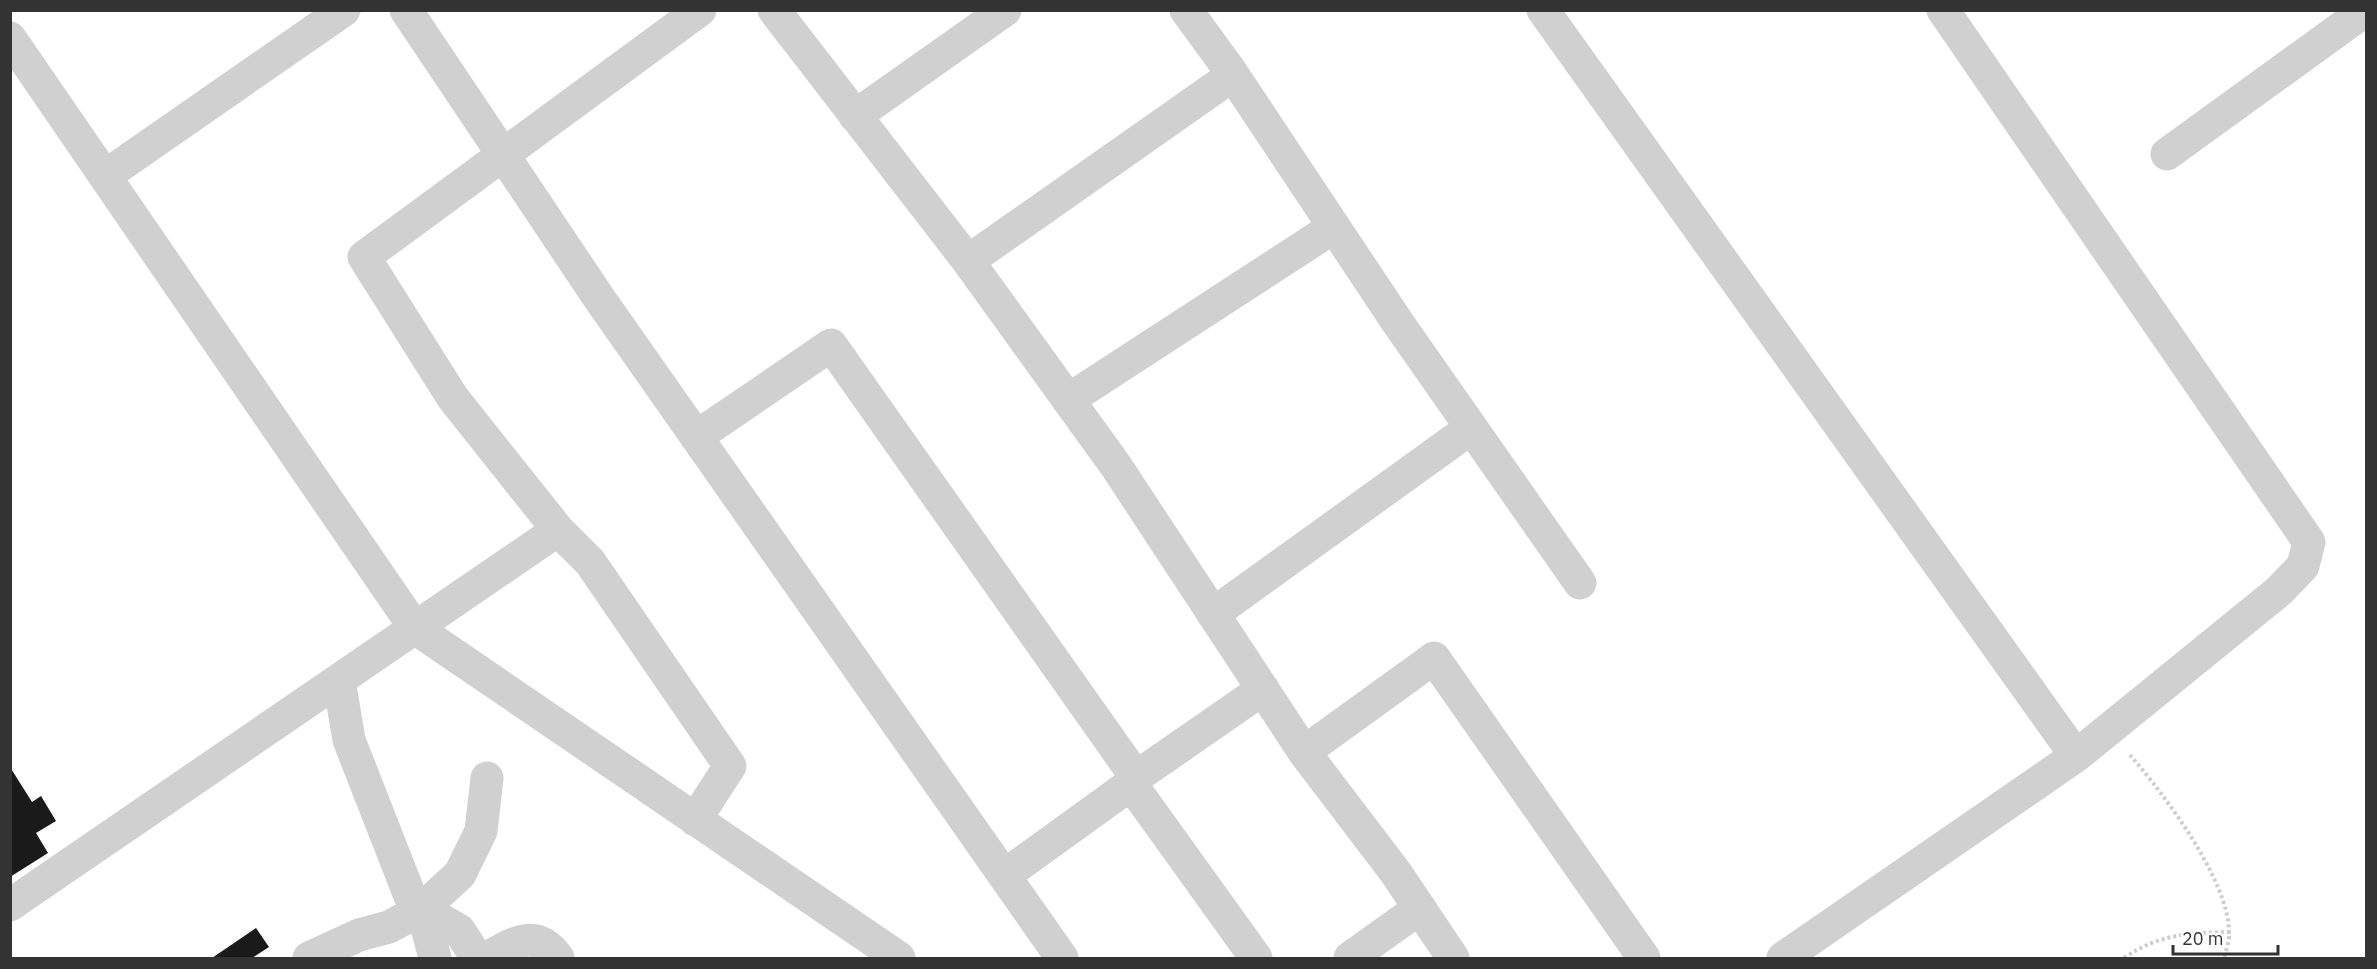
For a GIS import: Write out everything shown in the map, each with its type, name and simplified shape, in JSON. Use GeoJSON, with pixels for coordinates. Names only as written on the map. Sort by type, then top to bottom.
{"type":"FeatureCollection","features":[{"type":"Feature","properties":{"kind":"street"},"geometry":{"type":"LineString","coordinates":[[105,176],[344,10]]}},
{"type":"Feature","properties":{"kind":"street"},"geometry":{"type":"LineString","coordinates":[[406,10],[696,437],[1062,958]]}},
{"type":"Feature","properties":{"kind":"street"},"geometry":{"type":"LineString","coordinates":[[695,820],[730,766],[590,562],[558,530],[453,398],[364,256],[700,10]]}},
{"type":"Feature","properties":{"kind":"street"},"geometry":{"type":"LineString","coordinates":[[774,10],[968,261],[1116,466],[1304,752],[1420,908],[1453,958]]}},
{"type":"Feature","properties":{"kind":"street"},"geometry":{"type":"LineString","coordinates":[[855,116],[1005,10]]}},
{"type":"Feature","properties":{"kind":"street"},"geometry":{"type":"LineString","coordinates":[[1186,10],[1233,75],[1334,227],[1580,583]]}},
{"type":"Feature","properties":{"kind":"street"},"geometry":{"type":"LineString","coordinates":[[1543,10],[2076,756]]}},
{"type":"Feature","properties":{"kind":"street"},"geometry":{"type":"LineString","coordinates":[[1783,958],[2076,756],[2279,591],[2303,566],[2309,542],[1943,10]]}},
{"type":"Feature","properties":{"kind":"street"},"geometry":{"type":"LineString","coordinates":[[2167,154],[2366,10]]}},
{"type":"Feature","properties":{"kind":"street"},"geometry":{"type":"LineString","coordinates":[[12,42],[415,628],[899,958]]}},
{"type":"Feature","properties":{"kind":"street"},"geometry":{"type":"LineString","coordinates":[[968,261],[1233,75]]}},
{"type":"Feature","properties":{"kind":"street"},"geometry":{"type":"LineString","coordinates":[[1068,400],[1334,227]]}},
{"type":"Feature","properties":{"kind":"street"},"geometry":{"type":"LineString","coordinates":[[696,437],[831,345],[1256,958]]}},
{"type":"Feature","properties":{"kind":"street"},"geometry":{"type":"LineString","coordinates":[[1214,614],[1472,428]]}},
{"type":"Feature","properties":{"kind":"street"},"geometry":{"type":"LineString","coordinates":[[10,905],[558,530]]}},
{"type":"Feature","properties":{"kind":"street"},"geometry":{"type":"LineString","coordinates":[[1304,752],[1434,658],[1644,958]]}},
{"type":"Feature","properties":{"kind":"street"},"geometry":{"type":"LineString","coordinates":[[339,680],[349,740],[410,896],[422,909],[459,930],[477,958]]}},
{"type":"Feature","properties":{"kind":"street"},"geometry":{"type":"LineString","coordinates":[[1005,875],[1133,780],[1263,689]]}},
{"type":"Feature","properties":{"kind":"street"},"geometry":{"type":"LineString","coordinates":[[309,958],[359,935],[389,927],[422,909],[460,874],[481,831],[487,778]]}},
{"type":"Feature","properties":{"kind":"street"},"geometry":{"type":"LineString","coordinates":[[1350,958],[1420,908]]}},
{"type":"Feature","properties":{"kind":"street"},"geometry":{"type":"LineString","coordinates":[[422,909],[435,958]]}},
{"type":"Feature","properties":{"kind":"street"},"geometry":{"type":"LineString","coordinates":[[487,958],[509,945],[530,939],[550,947],[558,958]]}},
{"type":"Feature","properties":{"kind":"path"},"geometry":{"type":"LineString","coordinates":[[2108,729],[2152,781],[2185,830],[2223,895],[2230,932],[2224,958]]}},
{"type":"Feature","properties":{"kind":"path"},"geometry":{"type":"LineString","coordinates":[[2124,958],[2142,946],[2176,934],[2230,932]]}},
{"type":"Feature","properties":{"kind":"building"},"geometry":{"type":"Polygon","coordinates":[[[10,767],[32,802],[41,796],[56,821],[36,833],[48,853],[10,877],[10,767]]]}},
{"type":"Feature","properties":{"kind":"building"},"geometry":{"type":"Polygon","coordinates":[[[256,928],[269,947],[252,958],[212,958],[256,928]]]}}]}
